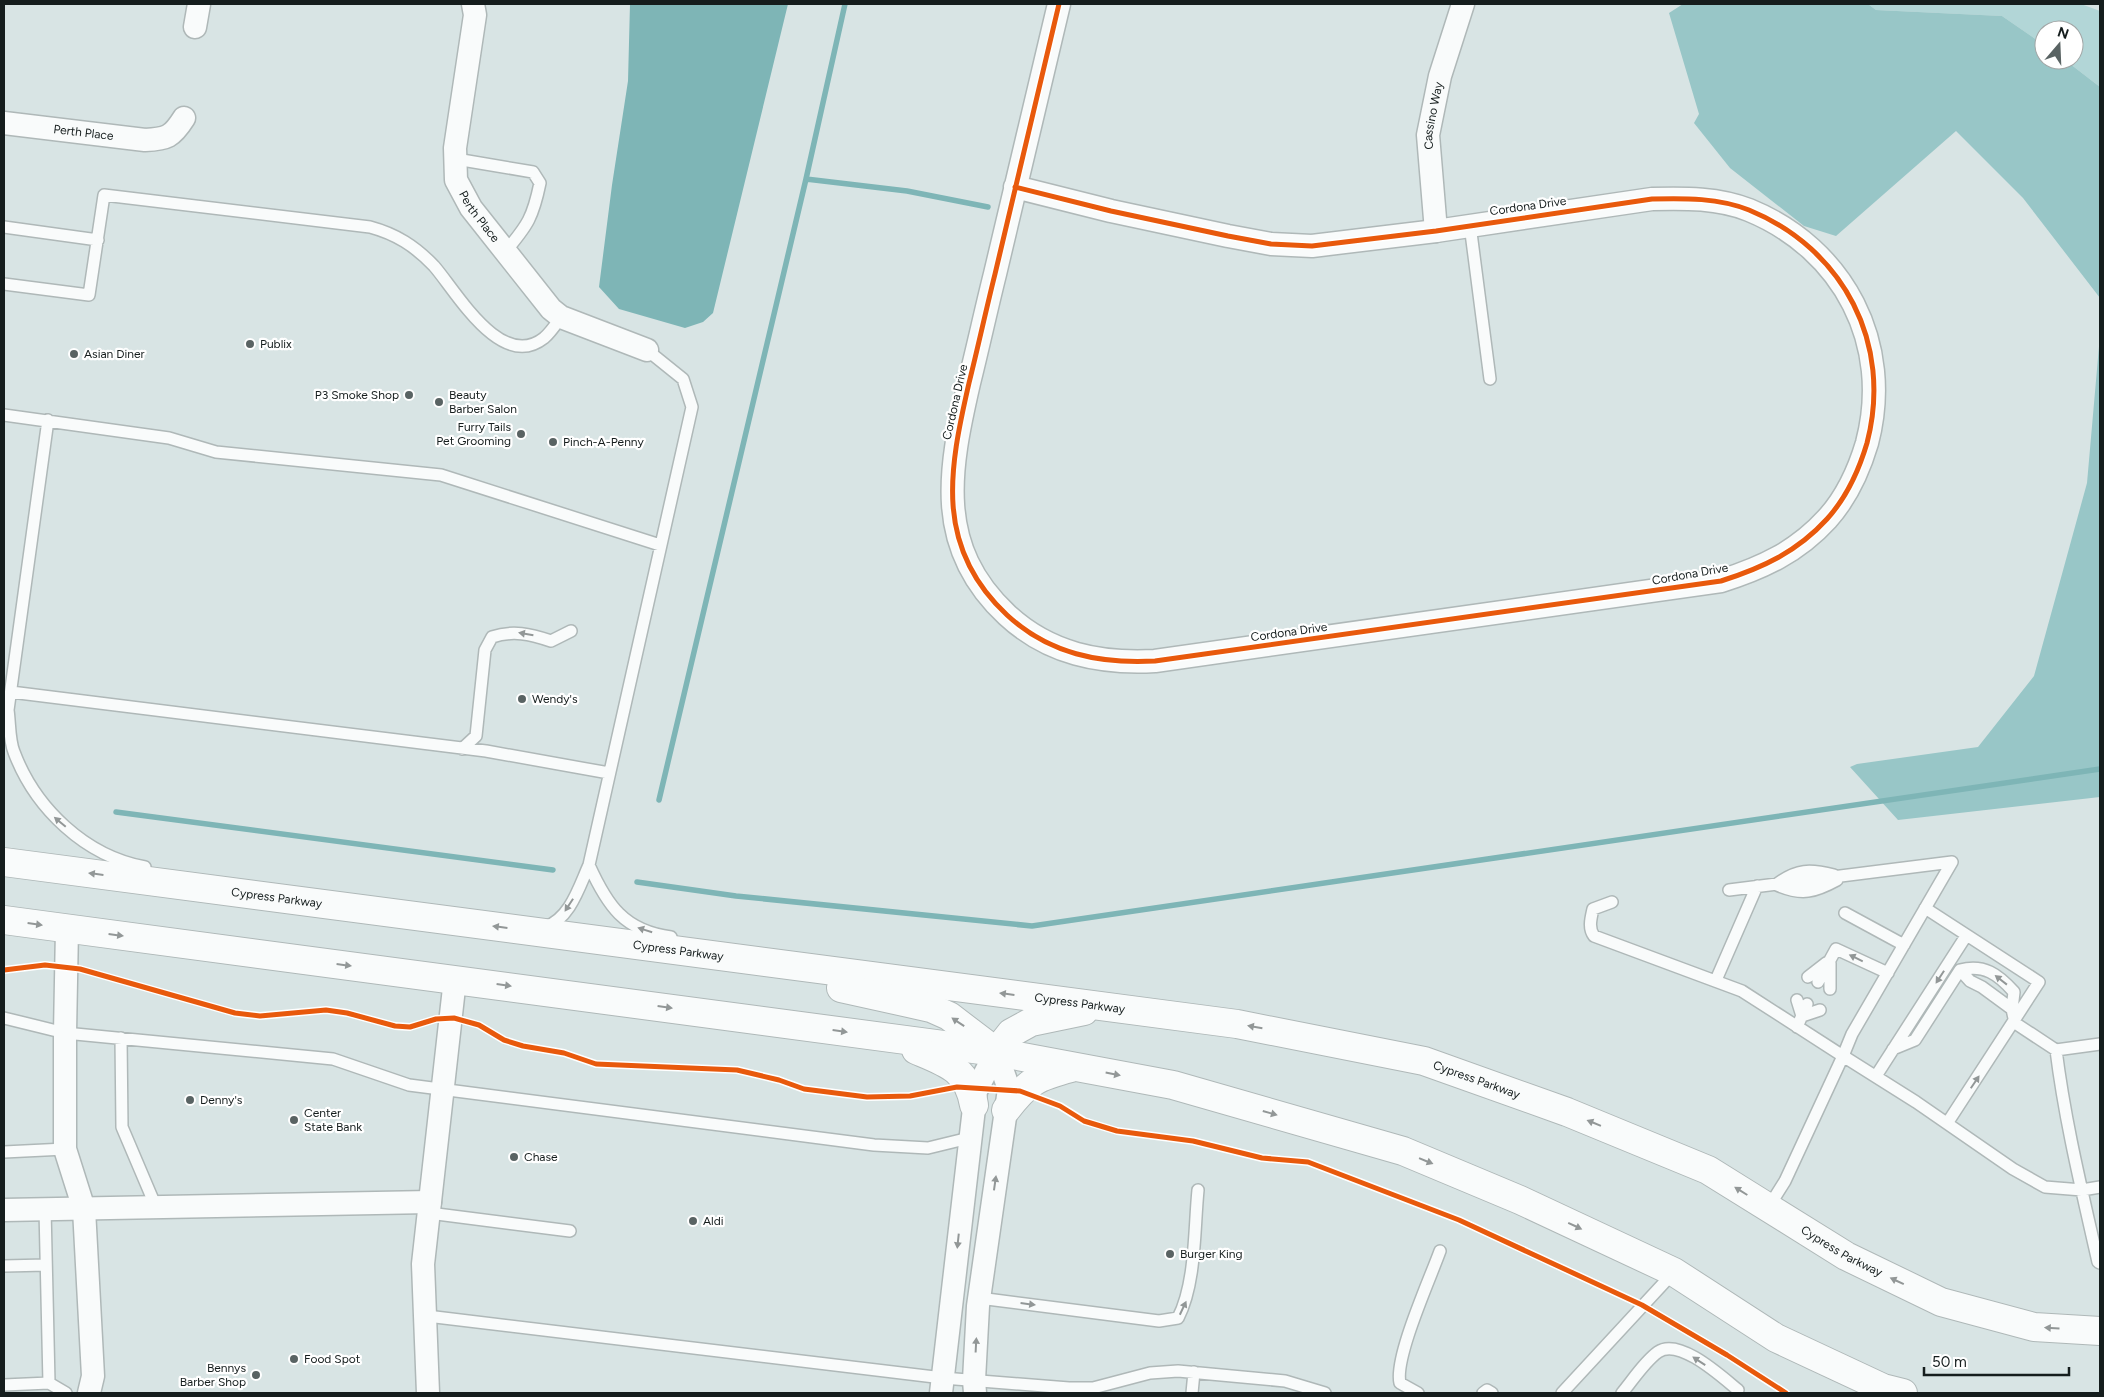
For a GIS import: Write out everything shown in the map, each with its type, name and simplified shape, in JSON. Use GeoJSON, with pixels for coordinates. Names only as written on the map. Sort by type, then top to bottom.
{"type":"FeatureCollection","features":[{"type":"Feature","properties":{"kind":"main road","name":"Cypress Parkway"},"geometry":{"type":"LineString","coordinates":[[4,862],[534,931],[813,962],[881,977],[1237,1024],[1424,1061],[1566,1112],[1708,1170],[1846,1256],[1941,1302],[2034,1327],[2100,1331]]}},
{"type":"Feature","properties":{"kind":"main road"},"geometry":{"type":"LineString","coordinates":[[4,920],[996,1052],[1172,1085],[1403,1152],[1520,1200],[1674,1272],[1776,1338],[1883,1388],[1903,1393]]}},
{"type":"Feature","properties":{"kind":"main road"},"geometry":{"type":"LineString","coordinates":[[813,962],[838,988],[913,1003],[948,1016],[996,1052]]}},
{"type":"Feature","properties":{"kind":"main road"},"geometry":{"type":"LineString","coordinates":[[996,1052],[1011,1033],[1031,1022],[1108,1007]]}},
{"type":"Feature","properties":{"kind":"main road"},"geometry":{"type":"LineString","coordinates":[[889,1038],[936,1058],[958,1070],[971,1088],[974,1105]]}},
{"type":"Feature","properties":{"kind":"main road"},"geometry":{"type":"LineString","coordinates":[[1006,1110],[1020,1091],[1039,1077],[1075,1067]]}},
{"type":"Feature","properties":{"kind":"street"},"geometry":{"type":"LineString","coordinates":[[195,27],[199,4]]}},
{"type":"Feature","properties":{"kind":"street","name":"Perth Place"},"geometry":{"type":"LineString","coordinates":[[473,4],[475,16],[455,148],[456,180],[471,208],[551,309],[561,317],[647,350]]}},
{"type":"Feature","properties":{"kind":"street","name":"Cordona Drive"},"geometry":{"type":"LineString","coordinates":[[1015,187],[1111,211],[1270,244],[1312,246],[1436,231],[1470,224],[1625,203],[1684,198],[1718,202],[1748,210],[1779,224],[1805,243],[1826,263],[1852,302],[1868,340],[1876,385],[1872,422],[1861,463],[1846,492],[1828,518],[1787,554],[1754,571],[1721,581],[1155,661],[1125,662],[1082,656],[1060,650],[1036,637],[1015,622],[997,605],[965,556],[956,532],[951,489],[957,434],[1015,187],[1059,4]]}},
{"type":"Feature","properties":{"kind":"street","name":"Cassino Way"},"geometry":{"type":"LineString","coordinates":[[1436,231],[1428,135],[1440,76],[1463,4]]}},
{"type":"Feature","properties":{"kind":"street","name":"Perth Place"},"geometry":{"type":"LineString","coordinates":[[4,123],[145,140],[163,139],[175,132],[184,118]]}},
{"type":"Feature","properties":{"kind":"street"},"geometry":{"type":"LineString","coordinates":[[67,929],[64,1033],[66,1149],[84,1209],[93,1376],[88,1393]]}},
{"type":"Feature","properties":{"kind":"street"},"geometry":{"type":"LineString","coordinates":[[428,1393],[427,1316],[423,1264],[455,979]]}},
{"type":"Feature","properties":{"kind":"street"},"geometry":{"type":"LineString","coordinates":[[942,1386],[969,1138],[976,1091],[996,1052]]}},
{"type":"Feature","properties":{"kind":"street"},"geometry":{"type":"LineString","coordinates":[[974,1387],[979,1298],[1009,1089],[996,1052]]}},
{"type":"Feature","properties":{"kind":"street"},"geometry":{"type":"LineString","coordinates":[[4,1210],[156,1207],[430,1207]]}},
{"type":"Feature","properties":{"kind":"lane"},"geometry":{"type":"LineString","coordinates":[[456,159],[533,172],[540,183],[530,220],[506,252]]}},
{"type":"Feature","properties":{"kind":"lane"},"geometry":{"type":"LineString","coordinates":[[4,284],[90,295],[104,194],[370,227],[388,232],[403,239],[434,267],[473,317],[498,338],[515,345],[530,344],[543,339],[561,317]]}},
{"type":"Feature","properties":{"kind":"lane"},"geometry":{"type":"LineString","coordinates":[[1470,224],[1490,379]]}},
{"type":"Feature","properties":{"kind":"lane"},"geometry":{"type":"LineString","coordinates":[[4,227],[98,240]]}},
{"type":"Feature","properties":{"kind":"lane"},"geometry":{"type":"LineString","coordinates":[[534,931],[550,926],[567,910],[589,865],[608,773],[692,407],[683,379],[647,350]]}},
{"type":"Feature","properties":{"kind":"lane"},"geometry":{"type":"LineString","coordinates":[[4,414],[168,438],[216,452],[441,475],[660,545]]}},
{"type":"Feature","properties":{"kind":"lane"},"geometry":{"type":"LineString","coordinates":[[48,420],[8,710],[13,750],[29,784],[51,815],[83,841],[122,863],[176,873],[254,883]]}},
{"type":"Feature","properties":{"kind":"lane"},"geometry":{"type":"LineString","coordinates":[[462,749],[476,736],[485,650],[492,637],[502,633],[525,632],[551,641],[571,631]]}},
{"type":"Feature","properties":{"kind":"lane"},"geometry":{"type":"LineString","coordinates":[[11,692],[462,749],[608,773]]}},
{"type":"Feature","properties":{"kind":"lane"},"geometry":{"type":"LineString","coordinates":[[1729,890],[1952,862],[1852,1034],[1800,1149],[1768,1208]]}},
{"type":"Feature","properties":{"kind":"lane"},"geometry":{"type":"LineString","coordinates":[[589,865],[611,908],[633,926],[666,937],[686,939]]}},
{"type":"Feature","properties":{"kind":"lane"},"geometry":{"type":"LineString","coordinates":[[1716,980],[1757,886]]}},
{"type":"Feature","properties":{"kind":"lane"},"geometry":{"type":"LineString","coordinates":[[302,889],[358,898],[388,912]]}},
{"type":"Feature","properties":{"kind":"lane"},"geometry":{"type":"LineString","coordinates":[[1612,902],[1593,909],[1590,920],[1591,932],[1594,936],[1716,980],[1742,991],[1799,1021],[1843,1056],[1948,1122],[2013,1169],[2044,1187],[2082,1190],[2100,1187]]}},
{"type":"Feature","properties":{"kind":"lane"},"geometry":{"type":"LineString","coordinates":[[1925,908],[2039,982],[2015,1023],[1948,1122]]}},
{"type":"Feature","properties":{"kind":"lane"},"geometry":{"type":"LineString","coordinates":[[1845,913],[1904,945]]}},
{"type":"Feature","properties":{"kind":"lane"},"geometry":{"type":"LineString","coordinates":[[1876,1076],[1966,936]]}},
{"type":"Feature","properties":{"kind":"lane"},"geometry":{"type":"LineString","coordinates":[[1813,979],[1830,961],[1836,949],[1888,974]]}},
{"type":"Feature","properties":{"kind":"lane"},"geometry":{"type":"LineString","coordinates":[[1830,961],[1830,989]]}},
{"type":"Feature","properties":{"kind":"lane"},"geometry":{"type":"LineString","coordinates":[[1894,1049],[1915,1040],[1960,970],[1975,966],[1988,970],[2004,981],[2014,992],[2012,1009],[2015,1023],[2056,1050],[2100,1044]]}},
{"type":"Feature","properties":{"kind":"lane"},"geometry":{"type":"LineString","coordinates":[[1960,970],[1970,981],[1982,986],[2012,1009]]}},
{"type":"Feature","properties":{"kind":"lane"},"geometry":{"type":"LineString","coordinates":[[1799,1021],[1802,1002]]}},
{"type":"Feature","properties":{"kind":"lane"},"geometry":{"type":"LineString","coordinates":[[1799,1021],[1820,1010]]}},
{"type":"Feature","properties":{"kind":"lane"},"geometry":{"type":"LineString","coordinates":[[4,1018],[64,1033],[332,1060],[359,1067],[398,1082],[443,1090],[901,1148],[928,1148],[969,1138]]}},
{"type":"Feature","properties":{"kind":"lane"},"geometry":{"type":"LineString","coordinates":[[121,1038],[122,1127],[156,1207]]}},
{"type":"Feature","properties":{"kind":"lane"},"geometry":{"type":"LineString","coordinates":[[2056,1050],[2062,1099],[2098,1262],[2100,1263]]}},
{"type":"Feature","properties":{"kind":"lane"},"geometry":{"type":"LineString","coordinates":[[4,1152],[66,1149]]}},
{"type":"Feature","properties":{"kind":"lane"},"geometry":{"type":"LineString","coordinates":[[979,1298],[1159,1321],[1178,1318],[1186,1303],[1191,1273],[1198,1190]]}},
{"type":"Feature","properties":{"kind":"lane"},"geometry":{"type":"LineString","coordinates":[[430,1207],[570,1231]]}},
{"type":"Feature","properties":{"kind":"lane"},"geometry":{"type":"LineString","coordinates":[[45,1210],[49,1382]]}},
{"type":"Feature","properties":{"kind":"lane"},"geometry":{"type":"LineString","coordinates":[[1418,1393],[1400,1383],[1398,1374],[1403,1353],[1440,1251]]}},
{"type":"Feature","properties":{"kind":"lane"},"geometry":{"type":"LineString","coordinates":[[4,1266],[46,1265]]}},
{"type":"Feature","properties":{"kind":"lane"},"geometry":{"type":"LineString","coordinates":[[1562,1393],[1674,1272]]}},
{"type":"Feature","properties":{"kind":"lane"},"geometry":{"type":"LineString","coordinates":[[427,1316],[942,1386],[1068,1391],[1093,1388],[1150,1373],[1194,1372],[1284,1382],[1326,1393]]}},
{"type":"Feature","properties":{"kind":"lane"},"geometry":{"type":"LineString","coordinates":[[1622,1393],[1658,1352],[1666,1348],[1683,1351],[1715,1371],[1738,1390]]}},
{"type":"Feature","properties":{"kind":"lane"},"geometry":{"type":"LineString","coordinates":[[1192,1393],[1194,1372]]}},
{"type":"Feature","properties":{"kind":"lane"},"geometry":{"type":"LineString","coordinates":[[4,1385],[49,1382],[66,1393]]}},
{"type":"Feature","properties":{"kind":"shaded area"},"geometry":{"type":"Polygon","coordinates":[[[630,4],[788,4],[713,313],[703,322],[685,328],[619,309],[599,287],[628,81],[630,4]]]}},
{"type":"Feature","properties":{"kind":"shaded area"},"geometry":{"type":"Polygon","coordinates":[[[1683,4],[1868,4],[1876,10],[2002,16],[2034,38],[2034,70],[2078,70],[2100,87],[2100,298],[2023,198],[1956,131],[1836,236],[1804,226],[1730,168],[1694,123],[1699,114],[1669,13],[1683,4]]]}},
{"type":"Feature","properties":{"kind":"shaded area"},"geometry":{"type":"Polygon","coordinates":[[[1868,4],[2081,4],[2100,11],[2100,87],[2078,70],[2084,70],[2084,20],[2034,20],[2034,38],[2002,16],[1876,10],[1868,4]]]}},
{"type":"Feature","properties":{"kind":"shaded area"},"geometry":{"type":"Polygon","coordinates":[[[2100,335],[2100,797],[1898,820],[1850,767],[1857,764],[1978,747],[2034,676],[2087,483],[2100,335]]]}},
{"type":"Feature","properties":{"kind":"waterway"},"geometry":{"type":"LineString","coordinates":[[659,800],[806,179],[845,4]]}},
{"type":"Feature","properties":{"kind":"waterway"},"geometry":{"type":"LineString","coordinates":[[806,179],[907,191],[988,207]]}},
{"type":"Feature","properties":{"kind":"waterway"},"geometry":{"type":"LineString","coordinates":[[637,882],[736,896],[1032,926],[2100,769]]}},
{"type":"Feature","properties":{"kind":"waterway"},"geometry":{"type":"LineString","coordinates":[[116,812],[553,870]]}},
{"type":"Feature","properties":{"kind":"cycle path"},"geometry":{"type":"LineString","coordinates":[[1015,187],[1111,211],[1228,236],[1271,244],[1312,246],[1436,231],[1652,199],[1702,200],[1738,206],[1782,227],[1811,249],[1835,275],[1853,304],[1866,336],[1873,370],[1873,406],[1867,443],[1846,493],[1834,511],[1816,531],[1778,558],[1721,581],[1155,661],[1115,661],[1095,658],[1076,654],[1040,639],[1007,615],[984,589],[967,562],[958,535],[953,506],[953,477],[956,446],[969,383],[976,356],[988,301],[995,274],[1011,206],[1019,173],[1059,4]]}},
{"type":"Feature","properties":{"kind":"cycle path"},"geometry":{"type":"LineString","coordinates":[[4,970],[45,965],[80,969],[235,1013],[260,1016],[326,1010],[347,1013],[395,1026],[410,1027],[436,1019],[454,1018],[479,1025],[504,1040],[523,1046],[564,1053],[596,1064],[737,1070],[779,1080],[804,1089],[867,1097],[910,1096],[957,1087],[1020,1091],[1060,1106],[1084,1121],[1117,1131],[1193,1141],[1262,1158],[1308,1162],[1459,1220],[1642,1305],[1727,1355],[1786,1393]]}},
{"type":"Feature","properties":{"kind":"place","name":"Publix"},"geometry":{"type":"Point","coordinates":[250,344]}},
{"type":"Feature","properties":{"kind":"place","name":"Asian Diner"},"geometry":{"type":"Point","coordinates":[74,354]}},
{"type":"Feature","properties":{"kind":"place","name":"P3 Smoke Shop"},"geometry":{"type":"Point","coordinates":[409,395]}},
{"type":"Feature","properties":{"kind":"place","name":"Beauty Barber Salon"},"geometry":{"type":"Point","coordinates":[439,402]}},
{"type":"Feature","properties":{"kind":"place","name":"Furry Tails Pet Grooming"},"geometry":{"type":"Point","coordinates":[521,434]}},
{"type":"Feature","properties":{"kind":"place","name":"Pinch-A-Penny"},"geometry":{"type":"Point","coordinates":[553,442]}},
{"type":"Feature","properties":{"kind":"place","name":"Wendy's"},"geometry":{"type":"Point","coordinates":[522,699]}},
{"type":"Feature","properties":{"kind":"place","name":"Denny's"},"geometry":{"type":"Point","coordinates":[190,1100]}},
{"type":"Feature","properties":{"kind":"place","name":"Center State Bank"},"geometry":{"type":"Point","coordinates":[294,1120]}},
{"type":"Feature","properties":{"kind":"place","name":"Chase"},"geometry":{"type":"Point","coordinates":[514,1157]}},
{"type":"Feature","properties":{"kind":"place","name":"Aldi"},"geometry":{"type":"Point","coordinates":[693,1221]}},
{"type":"Feature","properties":{"kind":"place","name":"Burger King"},"geometry":{"type":"Point","coordinates":[1170,1254]}},
{"type":"Feature","properties":{"kind":"place","name":"Food Spot"},"geometry":{"type":"Point","coordinates":[294,1359]}},
{"type":"Feature","properties":{"kind":"place","name":"Bennys Barber Shop"},"geometry":{"type":"Point","coordinates":[256,1375]}}]}
